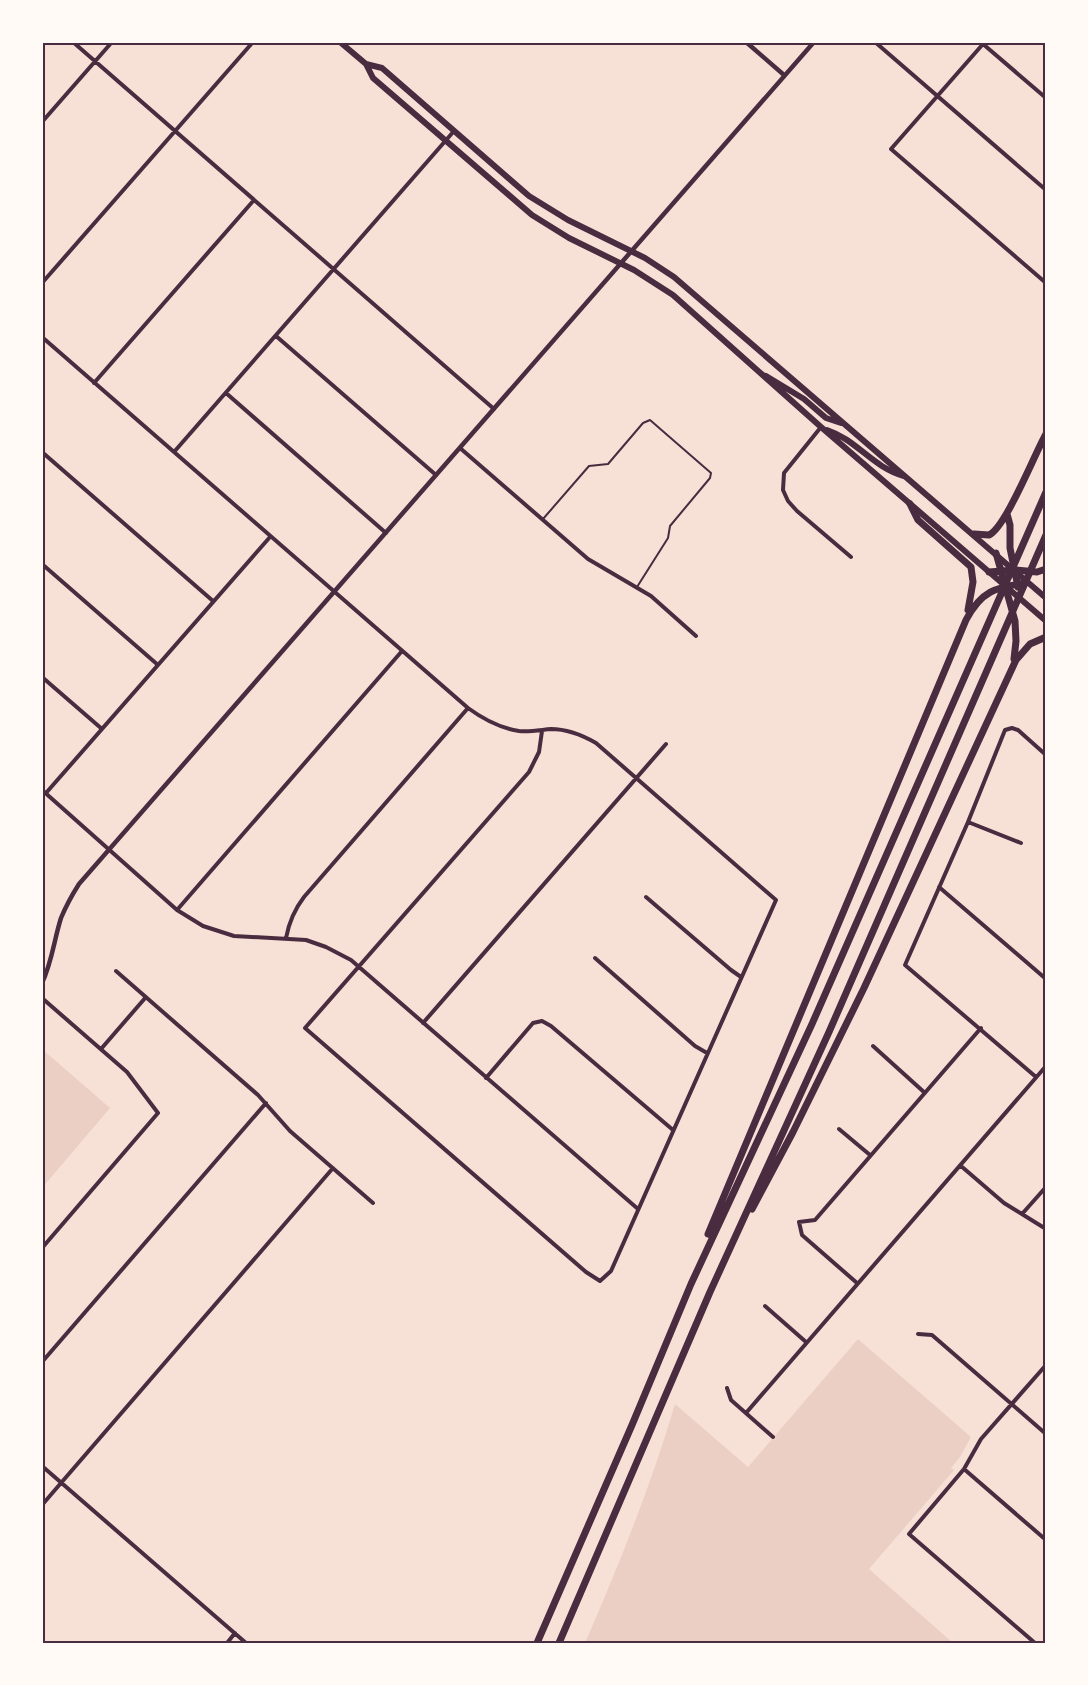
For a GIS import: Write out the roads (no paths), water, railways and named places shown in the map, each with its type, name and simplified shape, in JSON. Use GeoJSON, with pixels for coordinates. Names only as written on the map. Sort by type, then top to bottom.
{"type":"FeatureCollection","features":[{"type":"Feature","properties":{"kind":"highway"},"geometry":{"type":"LineString","coordinates":[[974,534],[985,536],[993,534],[1007,514],[1046,434]]}},
{"type":"Feature","properties":{"kind":"highway"},"geometry":{"type":"LineString","coordinates":[[537,1643],[691,1284],[812,1024],[1046,492]]}},
{"type":"Feature","properties":{"kind":"highway"},"geometry":{"type":"LineString","coordinates":[[910,504],[918,520],[971,567],[973,581],[966,620]]}},
{"type":"Feature","properties":{"kind":"highway"},"geometry":{"type":"LineString","coordinates":[[1007,514],[1010,525],[1010,548],[1020,598]]}},
{"type":"Feature","properties":{"kind":"highway"},"geometry":{"type":"LineString","coordinates":[[559,1643],[710,1292],[830,1032],[1046,535]]}},
{"type":"Feature","properties":{"kind":"highway"},"geometry":{"type":"LineString","coordinates":[[996,553],[1015,621],[1016,641],[1012,666]]}},
{"type":"Feature","properties":{"kind":"highway"},"geometry":{"type":"LineString","coordinates":[[989,572],[1015,570],[1037,572],[1046,569]]}},
{"type":"Feature","properties":{"kind":"highway"},"geometry":{"type":"LineString","coordinates":[[691,1284],[702,1250],[825,953],[966,620],[976,601],[989,592],[1005,586],[1029,583]]}},
{"type":"Feature","properties":{"kind":"highway"},"geometry":{"type":"LineString","coordinates":[[710,1292],[864,988],[1012,666],[1024,649],[1046,637]]}},
{"type":"Feature","properties":{"kind":"main road"},"geometry":{"type":"LineString","coordinates":[[340,42],[366,64],[373,78],[532,215],[559,233],[621,263],[673,295],[820,427],[1046,621]]}},
{"type":"Feature","properties":{"kind":"main road"},"geometry":{"type":"LineString","coordinates":[[366,64],[382,68],[529,196],[568,220],[632,251],[674,277],[1046,598]]}},
{"type":"Feature","properties":{"kind":"main road"},"geometry":{"type":"LineString","coordinates":[[758,371],[789,389],[826,418],[845,424]]}},
{"type":"Feature","properties":{"kind":"main road"},"geometry":{"type":"LineString","coordinates":[[820,427],[843,435],[870,459],[890,472],[908,477]]}},
{"type":"Feature","properties":{"kind":"street"},"geometry":{"type":"LineString","coordinates":[[73,42],[494,409]]}},
{"type":"Feature","properties":{"kind":"street"},"geometry":{"type":"LineString","coordinates":[[42,122],[112,42]]}},
{"type":"Feature","properties":{"kind":"street"},"geometry":{"type":"LineString","coordinates":[[42,283],[253,42]]}},
{"type":"Feature","properties":{"kind":"street"},"geometry":{"type":"LineString","coordinates":[[746,42],[784,75]]}},
{"type":"Feature","properties":{"kind":"street"},"geometry":{"type":"LineString","coordinates":[[42,983],[68,901],[79,884],[814,42]]}},
{"type":"Feature","properties":{"kind":"street"},"geometry":{"type":"LineString","coordinates":[[875,42],[1046,190]]}},
{"type":"Feature","properties":{"kind":"street"},"geometry":{"type":"LineString","coordinates":[[1046,98],[983,44],[891,149],[1046,283]]}},
{"type":"Feature","properties":{"kind":"street"},"geometry":{"type":"LineString","coordinates":[[174,452],[276,336],[332,268],[454,131]]}},
{"type":"Feature","properties":{"kind":"street"},"geometry":{"type":"LineString","coordinates":[[94,382],[254,200]]}},
{"type":"Feature","properties":{"kind":"street"},"geometry":{"type":"LineString","coordinates":[[276,336],[436,475]]}},
{"type":"Feature","properties":{"kind":"street"},"geometry":{"type":"LineString","coordinates":[[42,337],[468,708],[491,723],[508,729],[562,730],[585,737],[606,750],[776,900],[611,1271],[600,1281],[586,1272],[305,1028],[529,772],[539,752],[542,731]]}},
{"type":"Feature","properties":{"kind":"street"},"geometry":{"type":"LineString","coordinates":[[226,393],[386,533]]}},
{"type":"Feature","properties":{"kind":"street"},"geometry":{"type":"LineString","coordinates":[[820,427],[784,472],[783,490],[788,501],[797,511],[851,557]]}},
{"type":"Feature","properties":{"kind":"street"},"geometry":{"type":"LineString","coordinates":[[460,448],[588,559],[651,596],[696,636]]}},
{"type":"Feature","properties":{"kind":"street"},"geometry":{"type":"LineString","coordinates":[[42,452],[213,601]]}},
{"type":"Feature","properties":{"kind":"street"},"geometry":{"type":"LineString","coordinates":[[270,537],[44,792],[177,910],[203,926],[234,936],[306,940],[326,947],[359,967],[638,1209]]}},
{"type":"Feature","properties":{"kind":"street"},"geometry":{"type":"LineString","coordinates":[[42,564],[158,665]]}},
{"type":"Feature","properties":{"kind":"street"},"geometry":{"type":"LineString","coordinates":[[177,910],[402,651]]}},
{"type":"Feature","properties":{"kind":"street"},"geometry":{"type":"LineString","coordinates":[[42,677],[102,729]]}},
{"type":"Feature","properties":{"kind":"street"},"geometry":{"type":"LineString","coordinates":[[286,938],[288,924],[294,910],[304,897],[468,708]]}},
{"type":"Feature","properties":{"kind":"street"},"geometry":{"type":"LineString","coordinates":[[1036,1077],[906,965],[1005,730],[1012,728],[1018,730],[1046,755]]}},
{"type":"Feature","properties":{"kind":"street"},"geometry":{"type":"LineString","coordinates":[[423,1023],[666,744]]}},
{"type":"Feature","properties":{"kind":"street"},"geometry":{"type":"LineString","coordinates":[[968,822],[1021,843]]}},
{"type":"Feature","properties":{"kind":"street"},"geometry":{"type":"LineString","coordinates":[[939,887],[1046,979]]}},
{"type":"Feature","properties":{"kind":"street"},"geometry":{"type":"LineString","coordinates":[[646,897],[741,976]]}},
{"type":"Feature","properties":{"kind":"street"},"geometry":{"type":"LineString","coordinates":[[595,958],[707,1053]]}},
{"type":"Feature","properties":{"kind":"street"},"geometry":{"type":"LineString","coordinates":[[116,972],[266,1103],[290,1131],[373,1203]]}},
{"type":"Feature","properties":{"kind":"street"},"geometry":{"type":"LineString","coordinates":[[101,1049],[146,997]]}},
{"type":"Feature","properties":{"kind":"street"},"geometry":{"type":"LineString","coordinates":[[42,999],[127,1072],[158,1113],[42,1248]]}},
{"type":"Feature","properties":{"kind":"street"},"geometry":{"type":"LineString","coordinates":[[486,1078],[533,1023],[542,1021],[551,1026],[673,1130]]}},
{"type":"Feature","properties":{"kind":"street"},"geometry":{"type":"LineString","coordinates":[[858,1283],[802,1235],[799,1222],[815,1220],[981,1028]]}},
{"type":"Feature","properties":{"kind":"street"},"geometry":{"type":"LineString","coordinates":[[873,1046],[925,1093]]}},
{"type":"Feature","properties":{"kind":"street"},"geometry":{"type":"LineString","coordinates":[[746,1413],[1046,1066]]}},
{"type":"Feature","properties":{"kind":"street"},"geometry":{"type":"LineString","coordinates":[[42,1362],[266,1103]]}},
{"type":"Feature","properties":{"kind":"street"},"geometry":{"type":"LineString","coordinates":[[839,1129],[870,1155]]}},
{"type":"Feature","properties":{"kind":"street"},"geometry":{"type":"LineString","coordinates":[[961,1166],[1004,1203],[1046,1229]]}},
{"type":"Feature","properties":{"kind":"street"},"geometry":{"type":"LineString","coordinates":[[42,1505],[333,1168]]}},
{"type":"Feature","properties":{"kind":"street"},"geometry":{"type":"LineString","coordinates":[[1022,1214],[1046,1187]]}},
{"type":"Feature","properties":{"kind":"street"},"geometry":{"type":"LineString","coordinates":[[765,1306],[806,1342]]}},
{"type":"Feature","properties":{"kind":"street"},"geometry":{"type":"LineString","coordinates":[[918,1334],[932,1335],[1046,1434]]}},
{"type":"Feature","properties":{"kind":"street"},"geometry":{"type":"LineString","coordinates":[[1035,1643],[909,1534],[964,1469],[981,1439],[1046,1365]]}},
{"type":"Feature","properties":{"kind":"street"},"geometry":{"type":"LineString","coordinates":[[727,1388],[731,1400],[772,1437]]}},
{"type":"Feature","properties":{"kind":"street"},"geometry":{"type":"LineString","coordinates":[[42,1466],[246,1643]]}},
{"type":"Feature","properties":{"kind":"street"},"geometry":{"type":"LineString","coordinates":[[964,1469],[1046,1540]]}},
{"type":"Feature","properties":{"kind":"street"},"geometry":{"type":"LineString","coordinates":[[226,1643],[235,1633]]}},
{"type":"Feature","properties":{"kind":"lane"},"geometry":{"type":"LineString","coordinates":[[543,519],[589,466],[608,464],[643,423],[650,420],[711,473],[710,478],[670,526],[668,538],[637,587]]}}]}
